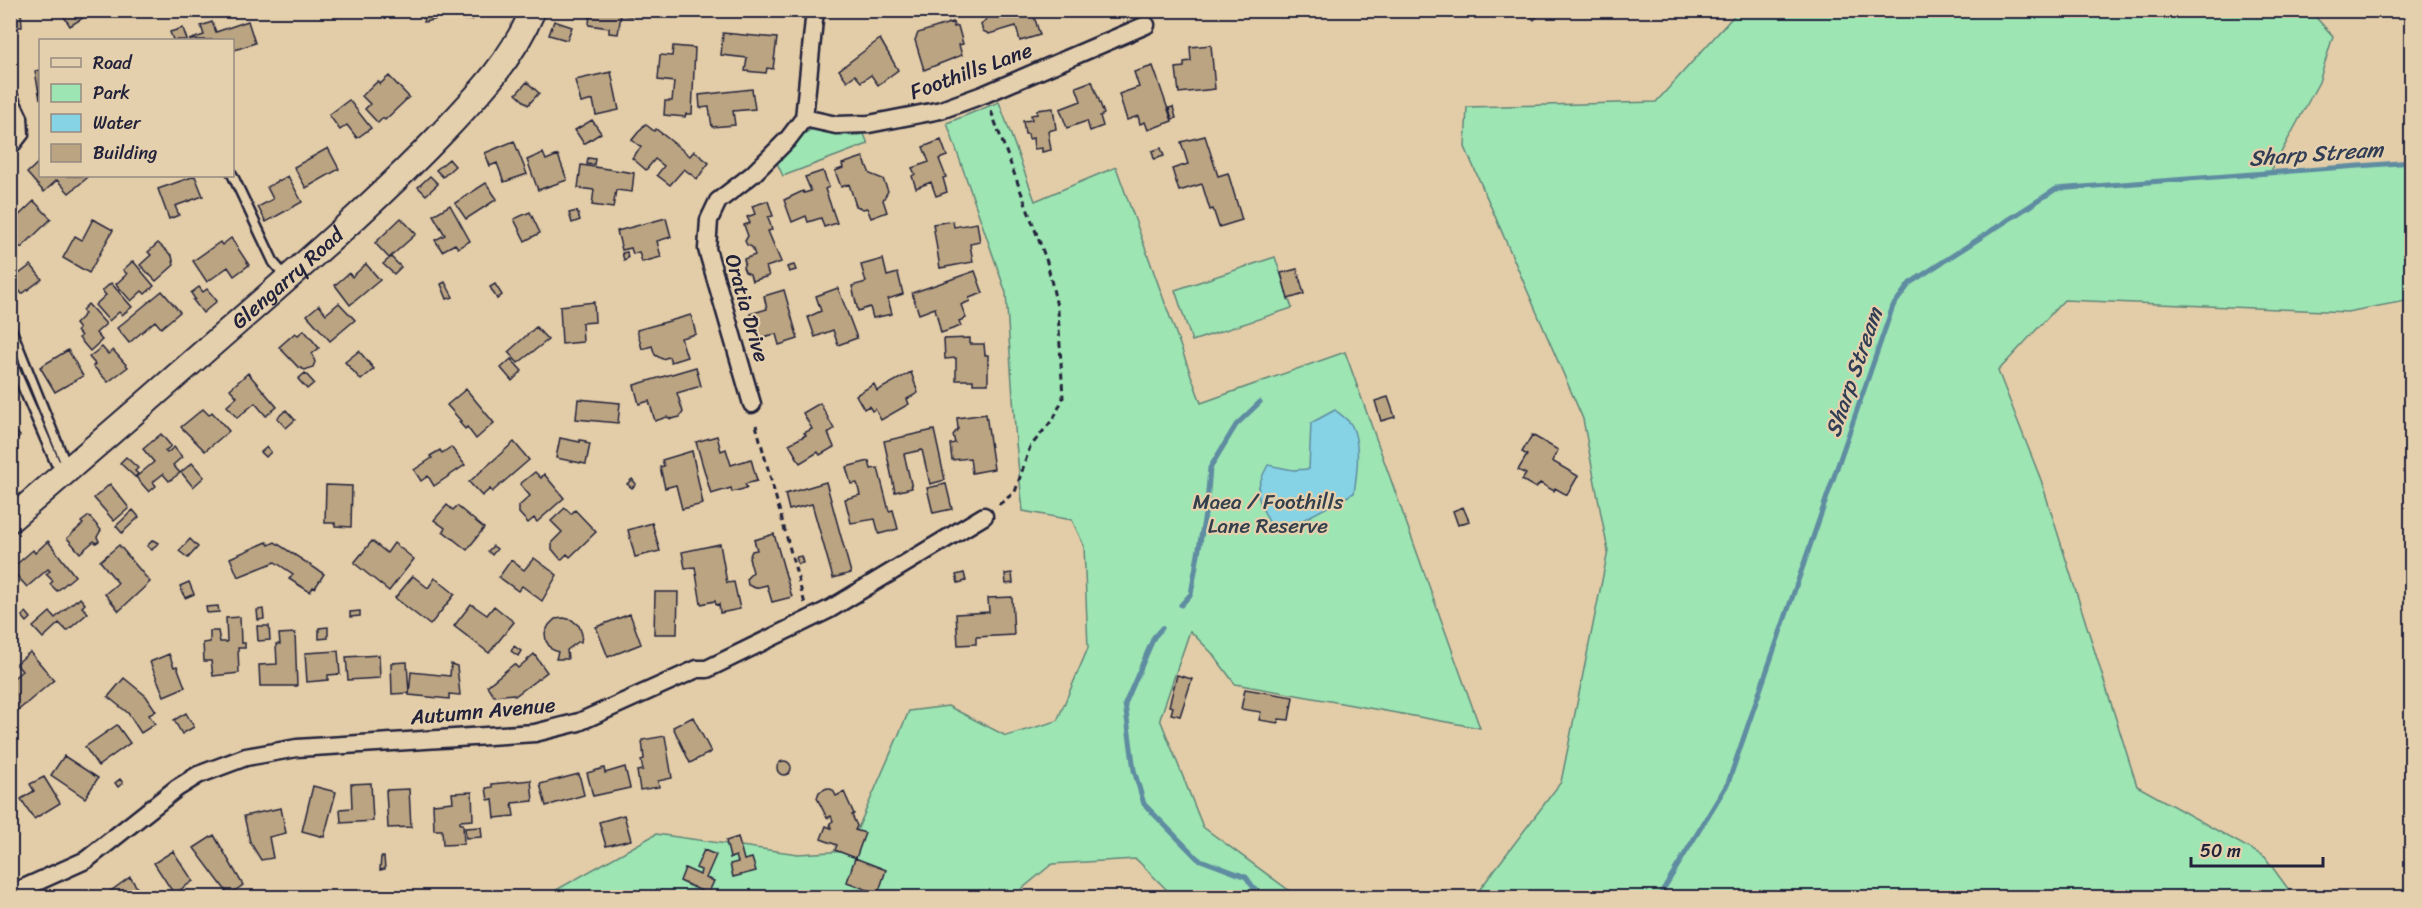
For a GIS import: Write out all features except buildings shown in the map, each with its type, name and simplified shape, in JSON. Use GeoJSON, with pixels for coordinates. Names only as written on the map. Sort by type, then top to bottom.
{"type":"FeatureCollection","features":[{"type":"Feature","properties":{"kind":"main road","name":"Glengarry Road"},"geometry":{"type":"LineString","coordinates":[[10,520],[288,279],[411,166],[483,89],[509,57],[524,32],[533,10]]}},
{"type":"Feature","properties":{"kind":"street"},"geometry":{"type":"LineString","coordinates":[[804,118],[815,10]]}},
{"type":"Feature","properties":{"kind":"street","name":"Foothills Lane"},"geometry":{"type":"LineString","coordinates":[[804,118],[836,125],[858,124],[907,118],[941,110],[985,94],[1146,26]]}},
{"type":"Feature","properties":{"kind":"street","name":"Oratia Drive"},"geometry":{"type":"LineString","coordinates":[[752,404],[707,249],[710,220],[718,201],[753,174],[788,139],[804,118]]}},
{"type":"Feature","properties":{"kind":"street","name":"Autumn Avenue"},"geometry":{"type":"LineString","coordinates":[[10,894],[86,860],[198,775],[246,757],[297,748],[535,733],[579,722],[697,669],[706,669],[809,620],[984,516]]}},
{"type":"Feature","properties":{"kind":"lane"},"geometry":{"type":"LineString","coordinates":[[10,90],[23,117],[24,135],[10,153]]}},
{"type":"Feature","properties":{"kind":"lane"},"geometry":{"type":"LineString","coordinates":[[233,177],[274,263],[288,279]]}},
{"type":"Feature","properties":{"kind":"lane"},"geometry":{"type":"LineString","coordinates":[[10,326],[67,472]]}},
{"type":"Feature","properties":{"kind":"lane"},"geometry":{"type":"LineString","coordinates":[[10,358],[55,462],[67,472]]}},
{"type":"Feature","properties":{"kind":"path"},"geometry":{"type":"LineString","coordinates":[[984,516],[1015,492],[1030,447],[1054,418],[1063,398],[1058,311],[1047,262],[988,104]]}},
{"type":"Feature","properties":{"kind":"path"},"geometry":{"type":"LineString","coordinates":[[756,425],[807,614]]}},
{"type":"Feature","properties":{"kind":"green space"},"geometry":{"type":"Polygon","coordinates":[[[1739,10],[2309,10],[2333,36],[2319,82],[2270,173],[2411,162],[2411,300],[2347,312],[2064,300],[1998,371],[2041,480],[2137,786],[2265,857],[2294,897],[1474,897],[1561,782],[1608,551],[1583,419],[1465,147],[1467,107],[1656,102],[1739,10]]]}},
{"type":"Feature","properties":{"kind":"green space","name":"Maea / Foothills Lane Reserve"},"geometry":{"type":"Polygon","coordinates":[[[999,102],[1035,201],[1116,167],[1201,403],[1345,352],[1480,728],[1235,684],[1212,653],[1190,631],[1160,719],[1203,827],[1298,897],[1174,897],[1136,859],[1052,864],[1012,897],[542,898],[656,834],[798,854],[848,851],[909,711],[948,706],[1006,736],[1057,721],[1088,648],[1084,546],[1072,520],[1023,511],[1006,293],[947,123],[999,102]]]}},
{"type":"Feature","properties":{"kind":"green space"},"geometry":{"type":"Polygon","coordinates":[[[815,128],[852,136],[864,134],[868,144],[783,176],[777,163],[799,138],[815,128]]]}},
{"type":"Feature","properties":{"kind":"green space"},"geometry":{"type":"Polygon","coordinates":[[[1275,257],[1292,308],[1192,341],[1175,290],[1275,257]]]}},
{"type":"Feature","properties":{"kind":"water"},"geometry":{"type":"Polygon","coordinates":[[[1335,410],[1352,426],[1357,442],[1358,459],[1354,493],[1284,530],[1271,526],[1258,496],[1258,489],[1268,465],[1293,470],[1309,469],[1311,423],[1335,410]]]}},
{"type":"Feature","properties":{"kind":"waterway","name":"Sharp Stream"},"geometry":{"type":"LineString","coordinates":[[1658,898],[1728,783],[1893,306],[1910,283],[2056,189],[2412,162]]}},
{"type":"Feature","properties":{"kind":"waterway"},"geometry":{"type":"LineString","coordinates":[[1181,605],[1191,594],[1207,503],[1210,468],[1236,425],[1260,402]]}},
{"type":"Feature","properties":{"kind":"waterway"},"geometry":{"type":"LineString","coordinates":[[1162,628],[1154,637],[1125,704],[1134,770],[1144,804],[1198,859],[1246,877],[1261,898]]}}]}
